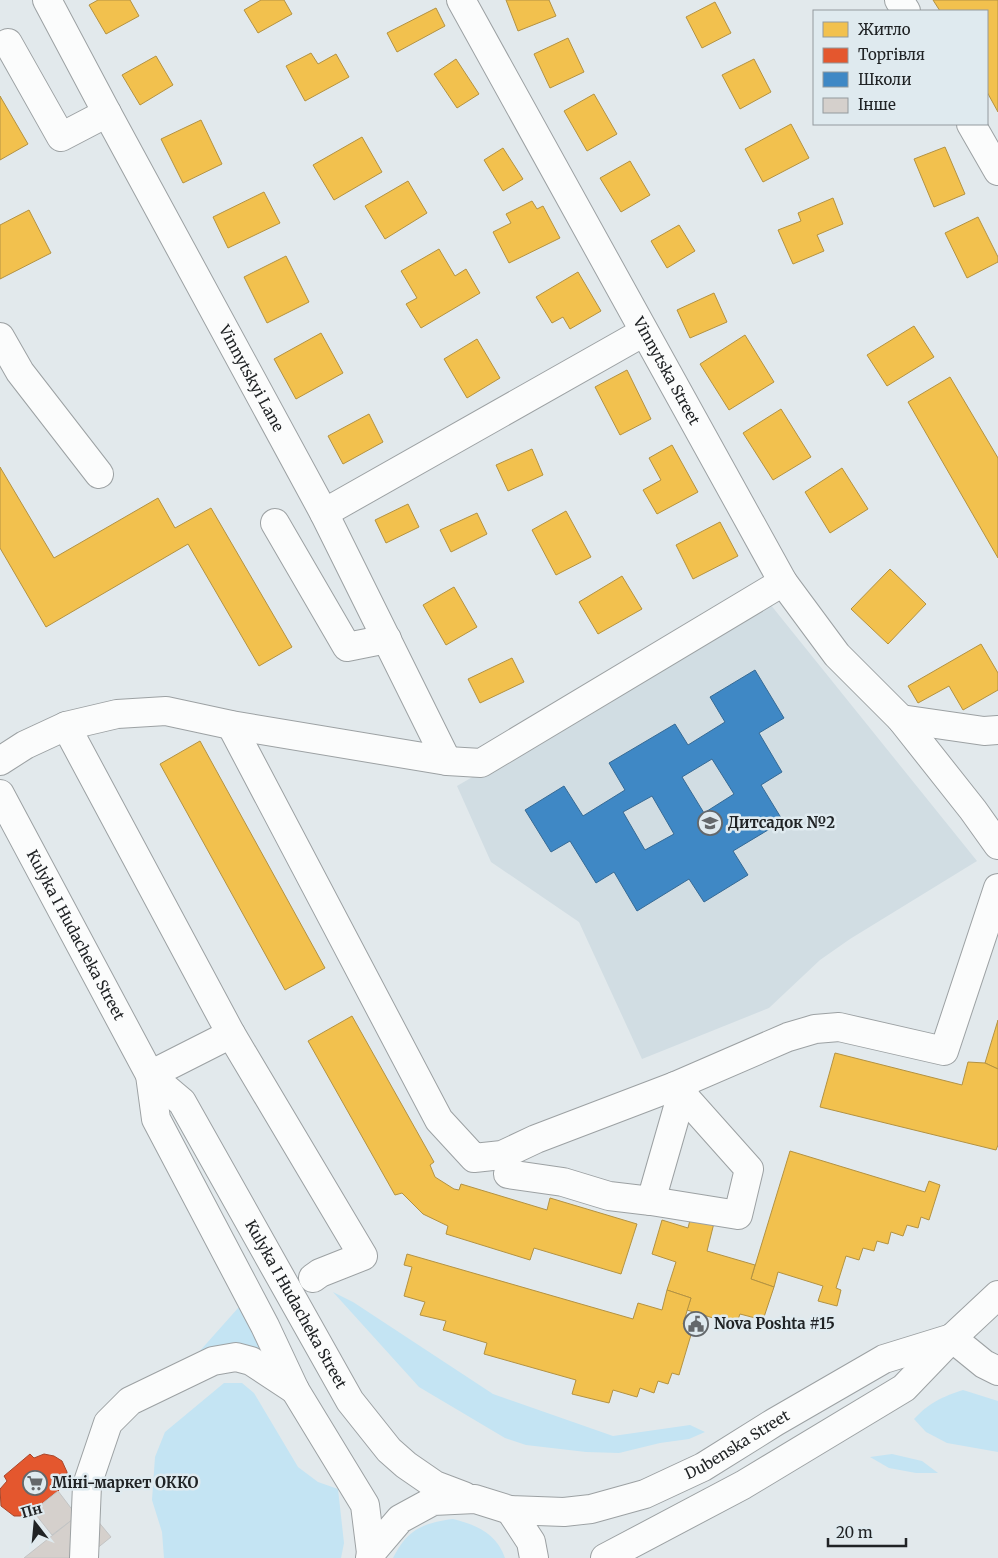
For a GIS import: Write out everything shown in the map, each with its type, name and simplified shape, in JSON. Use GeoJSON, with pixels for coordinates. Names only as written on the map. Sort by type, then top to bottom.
{"type":"FeatureCollection","features":[{"type":"Feature","properties":{"kind":"street","name":"Vinnytskyi Lane"},"geometry":{"type":"LineString","coordinates":[[47,0],[324,512],[447,761]]}},
{"type":"Feature","properties":{"kind":"street","name":"Vinnytska Street"},"geometry":{"type":"LineString","coordinates":[[461,0],[783,582],[837,656],[901,719],[974,810],[998,845]]}},
{"type":"Feature","properties":{"kind":"street"},"geometry":{"type":"LineString","coordinates":[[8,43],[61,137],[107,113]]}},
{"type":"Feature","properties":{"kind":"street"},"geometry":{"type":"LineString","coordinates":[[972,125],[998,171]]}},
{"type":"Feature","properties":{"kind":"street"},"geometry":{"type":"LineString","coordinates":[[324,512],[644,332]]}},
{"type":"Feature","properties":{"kind":"street"},"geometry":{"type":"LineString","coordinates":[[0,337],[20,372],[99,474]]}},
{"type":"Feature","properties":{"kind":"street"},"geometry":{"type":"LineString","coordinates":[[275,523],[347,647],[387,639]]}},
{"type":"Feature","properties":{"kind":"street"},"geometry":{"type":"LineString","coordinates":[[0,761],[24,745],[66,726],[117,714],[166,712],[231,725],[447,761],[481,763],[783,582]]}},
{"type":"Feature","properties":{"kind":"street"},"geometry":{"type":"LineString","coordinates":[[901,719],[984,731],[998,730]]}},
{"type":"Feature","properties":{"kind":"street"},"geometry":{"type":"LineString","coordinates":[[231,725],[439,1120],[474,1158],[502,1155],[536,1139],[680,1092],[788,1037],[816,1029],[839,1027],[944,1051],[998,888]]}},
{"type":"Feature","properties":{"kind":"street"},"geometry":{"type":"LineString","coordinates":[[66,726],[231,1034],[363,1256],[320,1273],[313,1278]]}},
{"type":"Feature","properties":{"kind":"street","name":"Kulyka I Hudacheka Street"},"geometry":{"type":"LineString","coordinates":[[0,794],[150,1075],[156,1119],[264,1326],[295,1390],[365,1505],[370,1555]]}},
{"type":"Feature","properties":{"kind":"street"},"geometry":{"type":"LineString","coordinates":[[150,1075],[231,1034]]}},
{"type":"Feature","properties":{"kind":"street","name":"Kulyka I Hudacheka Street"},"geometry":{"type":"LineString","coordinates":[[150,1075],[182,1102],[350,1401],[389,1450],[406,1465],[435,1485],[510,1510]]}},
{"type":"Feature","properties":{"kind":"street"},"geometry":{"type":"LineString","coordinates":[[508,1174],[563,1182],[609,1196],[738,1215],[749,1169],[680,1092]]}},
{"type":"Feature","properties":{"kind":"street"},"geometry":{"type":"LineString","coordinates":[[651,1201],[678,1107],[680,1092]]}},
{"type":"Feature","properties":{"kind":"street","name":"Dubenska Street"},"geometry":{"type":"LineString","coordinates":[[605,1558],[743,1486],[904,1388],[952,1338],[998,1295]]}},
{"type":"Feature","properties":{"kind":"street"},"geometry":{"type":"LineString","coordinates":[[952,1338],[993,1364]]}},
{"type":"Feature","properties":{"kind":"street","name":"Dubenska Street"},"geometry":{"type":"LineString","coordinates":[[510,1510],[564,1512],[584,1510],[645,1494],[703,1467],[775,1422],[884,1359],[952,1338]]}},
{"type":"Feature","properties":{"kind":"street"},"geometry":{"type":"LineString","coordinates":[[84,1558],[87,1485],[108,1423],[130,1401],[213,1361],[236,1357],[252,1361],[295,1390]]}},
{"type":"Feature","properties":{"kind":"street"},"geometry":{"type":"LineString","coordinates":[[370,1555],[400,1519],[433,1501],[475,1499]]}},
{"type":"Feature","properties":{"kind":"street"},"geometry":{"type":"LineString","coordinates":[[510,1510],[531,1542],[534,1558]]}},
{"type":"Feature","properties":{"kind":"shaded area","name":"Дитсадок №2"},"geometry":{"type":"Polygon","coordinates":[[[770,604],[977,861],[850,939],[820,960],[769,1008],[642,1059],[579,922],[491,862],[457,786],[770,604]]]}},
{"type":"Feature","properties":{"kind":"shaded area"},"geometry":{"type":"Polygon","coordinates":[[[333,1292],[353,1302],[493,1394],[613,1436],[690,1425],[705,1432],[689,1439],[660,1443],[619,1453],[586,1452],[526,1445],[505,1438],[419,1387],[333,1292]]]}},
{"type":"Feature","properties":{"kind":"shaded area"},"geometry":{"type":"Polygon","coordinates":[[[239,1307],[265,1359],[190,1362],[239,1307]]]}},
{"type":"Feature","properties":{"kind":"shaded area"},"geometry":{"type":"Polygon","coordinates":[[[224,1383],[242,1383],[254,1393],[298,1467],[318,1482],[338,1489],[344,1543],[341,1558],[164,1558],[162,1532],[152,1500],[155,1457],[165,1432],[224,1383]]]}},
{"type":"Feature","properties":{"kind":"shaded area"},"geometry":{"type":"Polygon","coordinates":[[[963,1390],[998,1401],[998,1452],[947,1443],[926,1432],[914,1419],[925,1408],[963,1390]]]}},
{"type":"Feature","properties":{"kind":"shaded area"},"geometry":{"type":"Polygon","coordinates":[[[892,1454],[922,1461],[938,1473],[916,1473],[889,1468],[870,1457],[892,1454]]]}},
{"type":"Feature","properties":{"kind":"shaded area"},"geometry":{"type":"Polygon","coordinates":[[[453,1519],[485,1531],[496,1542],[505,1558],[393,1558],[398,1548],[410,1534],[424,1526],[453,1519]]]}},
{"type":"Feature","properties":{"kind":"building: Житло"},"geometry":{"type":"Polygon","coordinates":[[[98,0],[130,0],[139,16],[106,34],[89,5],[98,0]]]}},
{"type":"Feature","properties":{"kind":"building: Житло"},"geometry":{"type":"Polygon","coordinates":[[[261,0],[284,0],[292,14],[258,33],[244,10],[261,0]]]}},
{"type":"Feature","properties":{"kind":"building: Житло"},"geometry":{"type":"Polygon","coordinates":[[[506,0],[549,0],[556,16],[518,31],[506,0]]]}},
{"type":"Feature","properties":{"kind":"building: Житло"},"geometry":{"type":"Polygon","coordinates":[[[933,0],[998,0],[998,112],[988,94],[988,10],[939,10],[933,0]]]}},
{"type":"Feature","properties":{"kind":"building: Житло"},"geometry":{"type":"Polygon","coordinates":[[[715,2],[731,33],[702,48],[686,17],[715,2]]]}},
{"type":"Feature","properties":{"kind":"building: Житло"},"geometry":{"type":"Polygon","coordinates":[[[436,8],[445,26],[397,52],[387,33],[436,8]]]}},
{"type":"Feature","properties":{"kind":"building: Житло"},"geometry":{"type":"Polygon","coordinates":[[[568,38],[584,72],[550,88],[534,54],[568,38]]]}},
{"type":"Feature","properties":{"kind":"building: Житло"},"geometry":{"type":"Polygon","coordinates":[[[311,53],[318,64],[336,54],[349,77],[305,101],[286,66],[311,53]]]}},
{"type":"Feature","properties":{"kind":"building: Житло"},"geometry":{"type":"Polygon","coordinates":[[[156,56],[173,85],[140,105],[122,75],[156,56]]]}},
{"type":"Feature","properties":{"kind":"building: Житло"},"geometry":{"type":"Polygon","coordinates":[[[456,59],[479,94],[457,108],[434,74],[456,59]]]}},
{"type":"Feature","properties":{"kind":"building: Житло"},"geometry":{"type":"Polygon","coordinates":[[[754,59],[771,92],[740,109],[722,75],[754,59]]]}},
{"type":"Feature","properties":{"kind":"building: Житло"},"geometry":{"type":"Polygon","coordinates":[[[594,94],[617,134],[587,151],[564,111],[594,94]]]}},
{"type":"Feature","properties":{"kind":"building: Житло"},"geometry":{"type":"Polygon","coordinates":[[[0,96],[28,144],[0,160],[0,96]]]}},
{"type":"Feature","properties":{"kind":"building: Житло"},"geometry":{"type":"Polygon","coordinates":[[[201,120],[222,164],[183,183],[161,139],[201,120]]]}},
{"type":"Feature","properties":{"kind":"building: Житло"},"geometry":{"type":"Polygon","coordinates":[[[791,124],[809,158],[763,182],[745,149],[791,124]]]}},
{"type":"Feature","properties":{"kind":"building: Житло"},"geometry":{"type":"Polygon","coordinates":[[[362,137],[382,172],[334,200],[313,165],[362,137]]]}},
{"type":"Feature","properties":{"kind":"building: Житло"},"geometry":{"type":"Polygon","coordinates":[[[945,147],[965,194],[934,207],[914,159],[945,147]]]}},
{"type":"Feature","properties":{"kind":"building: Житло"},"geometry":{"type":"Polygon","coordinates":[[[503,148],[523,179],[503,191],[484,160],[503,148]]]}},
{"type":"Feature","properties":{"kind":"building: Житло"},"geometry":{"type":"Polygon","coordinates":[[[630,161],[650,195],[621,212],[600,178],[630,161]]]}},
{"type":"Feature","properties":{"kind":"building: Житло"},"geometry":{"type":"Polygon","coordinates":[[[408,181],[427,213],[385,239],[365,206],[408,181]]]}},
{"type":"Feature","properties":{"kind":"building: Житло"},"geometry":{"type":"Polygon","coordinates":[[[264,192],[280,223],[228,248],[213,217],[264,192]]]}},
{"type":"Feature","properties":{"kind":"building: Житло"},"geometry":{"type":"Polygon","coordinates":[[[833,198],[843,224],[817,235],[824,251],[793,264],[778,230],[801,221],[798,213],[833,198]]]}},
{"type":"Feature","properties":{"kind":"building: Житло"},"geometry":{"type":"Polygon","coordinates":[[[532,201],[537,209],[543,206],[560,238],[509,263],[493,232],[511,223],[506,214],[532,201]]]}},
{"type":"Feature","properties":{"kind":"building: Житло"},"geometry":{"type":"Polygon","coordinates":[[[29,210],[51,253],[0,279],[0,225],[29,210]]]}},
{"type":"Feature","properties":{"kind":"building: Житло"},"geometry":{"type":"Polygon","coordinates":[[[978,217],[998,257],[998,262],[967,278],[945,233],[978,217]]]}},
{"type":"Feature","properties":{"kind":"building: Житло"},"geometry":{"type":"Polygon","coordinates":[[[679,225],[695,251],[667,268],[651,241],[679,225]]]}},
{"type":"Feature","properties":{"kind":"building: Житло"},"geometry":{"type":"Polygon","coordinates":[[[439,249],[455,276],[466,269],[480,293],[421,328],[406,304],[417,298],[401,271],[439,249]]]}},
{"type":"Feature","properties":{"kind":"building: Житло"},"geometry":{"type":"Polygon","coordinates":[[[286,256],[309,302],[267,323],[244,277],[286,256]]]}},
{"type":"Feature","properties":{"kind":"building: Житло"},"geometry":{"type":"Polygon","coordinates":[[[578,272],[601,311],[570,329],[563,317],[552,323],[536,297],[578,272]]]}},
{"type":"Feature","properties":{"kind":"building: Житло"},"geometry":{"type":"Polygon","coordinates":[[[714,293],[727,322],[690,338],[677,310],[714,293]]]}},
{"type":"Feature","properties":{"kind":"building: Житло"},"geometry":{"type":"Polygon","coordinates":[[[914,326],[934,357],[887,386],[867,355],[914,326]]]}},
{"type":"Feature","properties":{"kind":"building: Житло"},"geometry":{"type":"Polygon","coordinates":[[[321,333],[343,373],[296,399],[274,359],[321,333]]]}},
{"type":"Feature","properties":{"kind":"building: Житло"},"geometry":{"type":"Polygon","coordinates":[[[745,335],[774,382],[729,410],[700,364],[745,335]]]}},
{"type":"Feature","properties":{"kind":"building: Житло"},"geometry":{"type":"Polygon","coordinates":[[[477,339],[500,378],[467,398],[444,359],[477,339]]]}},
{"type":"Feature","properties":{"kind":"building: Житло"},"geometry":{"type":"Polygon","coordinates":[[[627,370],[651,419],[620,435],[595,387],[627,370]]]}},
{"type":"Feature","properties":{"kind":"building: Житло"},"geometry":{"type":"Polygon","coordinates":[[[950,377],[998,458],[998,558],[908,402],[950,377]]]}},
{"type":"Feature","properties":{"kind":"building: Житло"},"geometry":{"type":"Polygon","coordinates":[[[781,409],[811,457],[773,480],[743,433],[781,409]]]}},
{"type":"Feature","properties":{"kind":"building: Житло"},"geometry":{"type":"Polygon","coordinates":[[[369,414],[383,442],[343,464],[328,436],[369,414]]]}},
{"type":"Feature","properties":{"kind":"building: Житло"},"geometry":{"type":"Polygon","coordinates":[[[672,445],[698,492],[657,514],[643,490],[661,480],[649,458],[672,445]]]}},
{"type":"Feature","properties":{"kind":"building: Житло"},"geometry":{"type":"Polygon","coordinates":[[[532,449],[543,475],[508,491],[496,465],[532,449]]]}},
{"type":"Feature","properties":{"kind":"building: Житло"},"geometry":{"type":"Polygon","coordinates":[[[0,467],[54,558],[158,498],[175,528],[211,508],[292,647],[259,666],[188,544],[46,627],[0,548],[0,467]]]}},
{"type":"Feature","properties":{"kind":"building: Житло"},"geometry":{"type":"Polygon","coordinates":[[[842,468],[868,509],[830,533],[805,492],[842,468]]]}},
{"type":"Feature","properties":{"kind":"building: Житло"},"geometry":{"type":"Polygon","coordinates":[[[408,504],[419,527],[386,543],[375,520],[408,504]]]}},
{"type":"Feature","properties":{"kind":"building: Житло"},"geometry":{"type":"Polygon","coordinates":[[[566,511],[591,557],[556,575],[532,530],[566,511]]]}},
{"type":"Feature","properties":{"kind":"building: Житло"},"geometry":{"type":"Polygon","coordinates":[[[477,513],[487,534],[451,552],[440,530],[477,513]]]}},
{"type":"Feature","properties":{"kind":"building: Житло"},"geometry":{"type":"Polygon","coordinates":[[[720,522],[738,556],[693,579],[676,545],[720,522]]]}},
{"type":"Feature","properties":{"kind":"building: Житло"},"geometry":{"type":"Polygon","coordinates":[[[890,569],[926,604],[888,644],[851,609],[890,569]]]}},
{"type":"Feature","properties":{"kind":"building: Житло"},"geometry":{"type":"Polygon","coordinates":[[[622,576],[642,609],[598,634],[579,602],[622,576]]]}},
{"type":"Feature","properties":{"kind":"building: Житло"},"geometry":{"type":"Polygon","coordinates":[[[454,587],[477,627],[446,645],[423,605],[454,587]]]}},
{"type":"Feature","properties":{"kind":"building: Житло"},"geometry":{"type":"Polygon","coordinates":[[[981,644],[998,673],[998,690],[963,710],[949,686],[918,703],[908,686],[981,644]]]}},
{"type":"Feature","properties":{"kind":"building: Житло"},"geometry":{"type":"Polygon","coordinates":[[[512,658],[524,682],[480,703],[468,679],[512,658]]]}},
{"type":"Feature","properties":{"kind":"building: Житло"},"geometry":{"type":"Polygon","coordinates":[[[200,741],[325,968],[285,990],[160,764],[200,741]]]}},
{"type":"Feature","properties":{"kind":"building: Житло"},"geometry":{"type":"Polygon","coordinates":[[[352,1016],[434,1162],[430,1165],[435,1177],[454,1189],[459,1190],[461,1184],[547,1210],[550,1198],[637,1224],[621,1274],[534,1248],[530,1260],[446,1234],[448,1226],[423,1214],[402,1193],[395,1195],[308,1041],[352,1016]]]}},
{"type":"Feature","properties":{"kind":"building: Житло"},"geometry":{"type":"Polygon","coordinates":[[[998,1020],[998,1069],[985,1063],[998,1020]]]}},
{"type":"Feature","properties":{"kind":"building: Житло"},"geometry":{"type":"Polygon","coordinates":[[[835,1053],[962,1085],[968,1062],[985,1063],[998,1069],[998,1145],[996,1150],[820,1107],[835,1053]]]}},
{"type":"Feature","properties":{"kind":"building: Житло"},"geometry":{"type":"Polygon","coordinates":[[[790,1151],[925,1192],[929,1181],[940,1185],[929,1220],[921,1217],[918,1228],[907,1225],[903,1236],[891,1232],[888,1244],[877,1241],[874,1251],[863,1248],[859,1260],[846,1256],[836,1288],[841,1290],[837,1306],[818,1301],[823,1286],[778,1272],[774,1287],[751,1279],[790,1151]]]}},
{"type":"Feature","properties":{"kind":"building: Житло"},"geometry":{"type":"Polygon","coordinates":[[[691,1216],[714,1223],[707,1251],[755,1265],[751,1279],[774,1287],[763,1320],[740,1314],[736,1325],[687,1310],[691,1298],[667,1290],[676,1262],[652,1254],[662,1220],[688,1228],[691,1216]]]}},
{"type":"Feature","properties":{"kind":"building: Житло"},"geometry":{"type":"Polygon","coordinates":[[[407,1254],[633,1319],[638,1303],[662,1310],[667,1290],[691,1298],[683,1324],[693,1328],[679,1375],[672,1373],[668,1384],[658,1381],[654,1393],[640,1388],[637,1397],[613,1390],[609,1403],[572,1394],[576,1380],[484,1354],[487,1343],[443,1330],[446,1321],[420,1315],[425,1302],[404,1296],[412,1267],[404,1265],[407,1254]]]}},
{"type":"Feature","properties":{"kind":"building: Торгівля","name":"Міні-маркет ОККО"},"geometry":{"type":"Polygon","coordinates":[[[30,1454],[34,1458],[44,1454],[54,1456],[62,1461],[67,1472],[67,1479],[58,1491],[26,1516],[14,1516],[1,1506],[0,1489],[7,1481],[4,1476],[30,1454]]]}},
{"type":"Feature","properties":{"kind":"building: Школи"},"geometry":{"type":"Polygon","coordinates":[[[755,670],[784,718],[759,733],[782,772],[761,785],[783,821],[733,851],[748,875],[704,902],[689,879],[637,911],[614,872],[596,883],[570,841],[551,852],[525,810],[564,786],[583,816],[625,790],[609,763],[675,724],[688,745],[725,722],[710,697],[755,670]],[[712,759],[682,777],[704,813],[734,794],[712,759]],[[652,796],[623,812],[645,850],[674,834],[652,796]]]}},
{"type":"Feature","properties":{"kind":"building: Інше"},"geometry":{"type":"Polygon","coordinates":[[[58,1491],[77,1516],[52,1535],[33,1511],[58,1491]]]}},
{"type":"Feature","properties":{"kind":"building: Інше"},"geometry":{"type":"Polygon","coordinates":[[[87,1508],[111,1537],[85,1558],[24,1558],[87,1508]]]}},
{"type":"Feature","properties":{"kind":"place","name":"Дитсадок №2"},"geometry":{"type":"Point","coordinates":[710,823]}},
{"type":"Feature","properties":{"kind":"place","name":"Nova Poshta #15"},"geometry":{"type":"Point","coordinates":[696,1324]}},
{"type":"Feature","properties":{"kind":"place","name":"Міні-маркет ОККО"},"geometry":{"type":"Point","coordinates":[35,1483]}}]}
